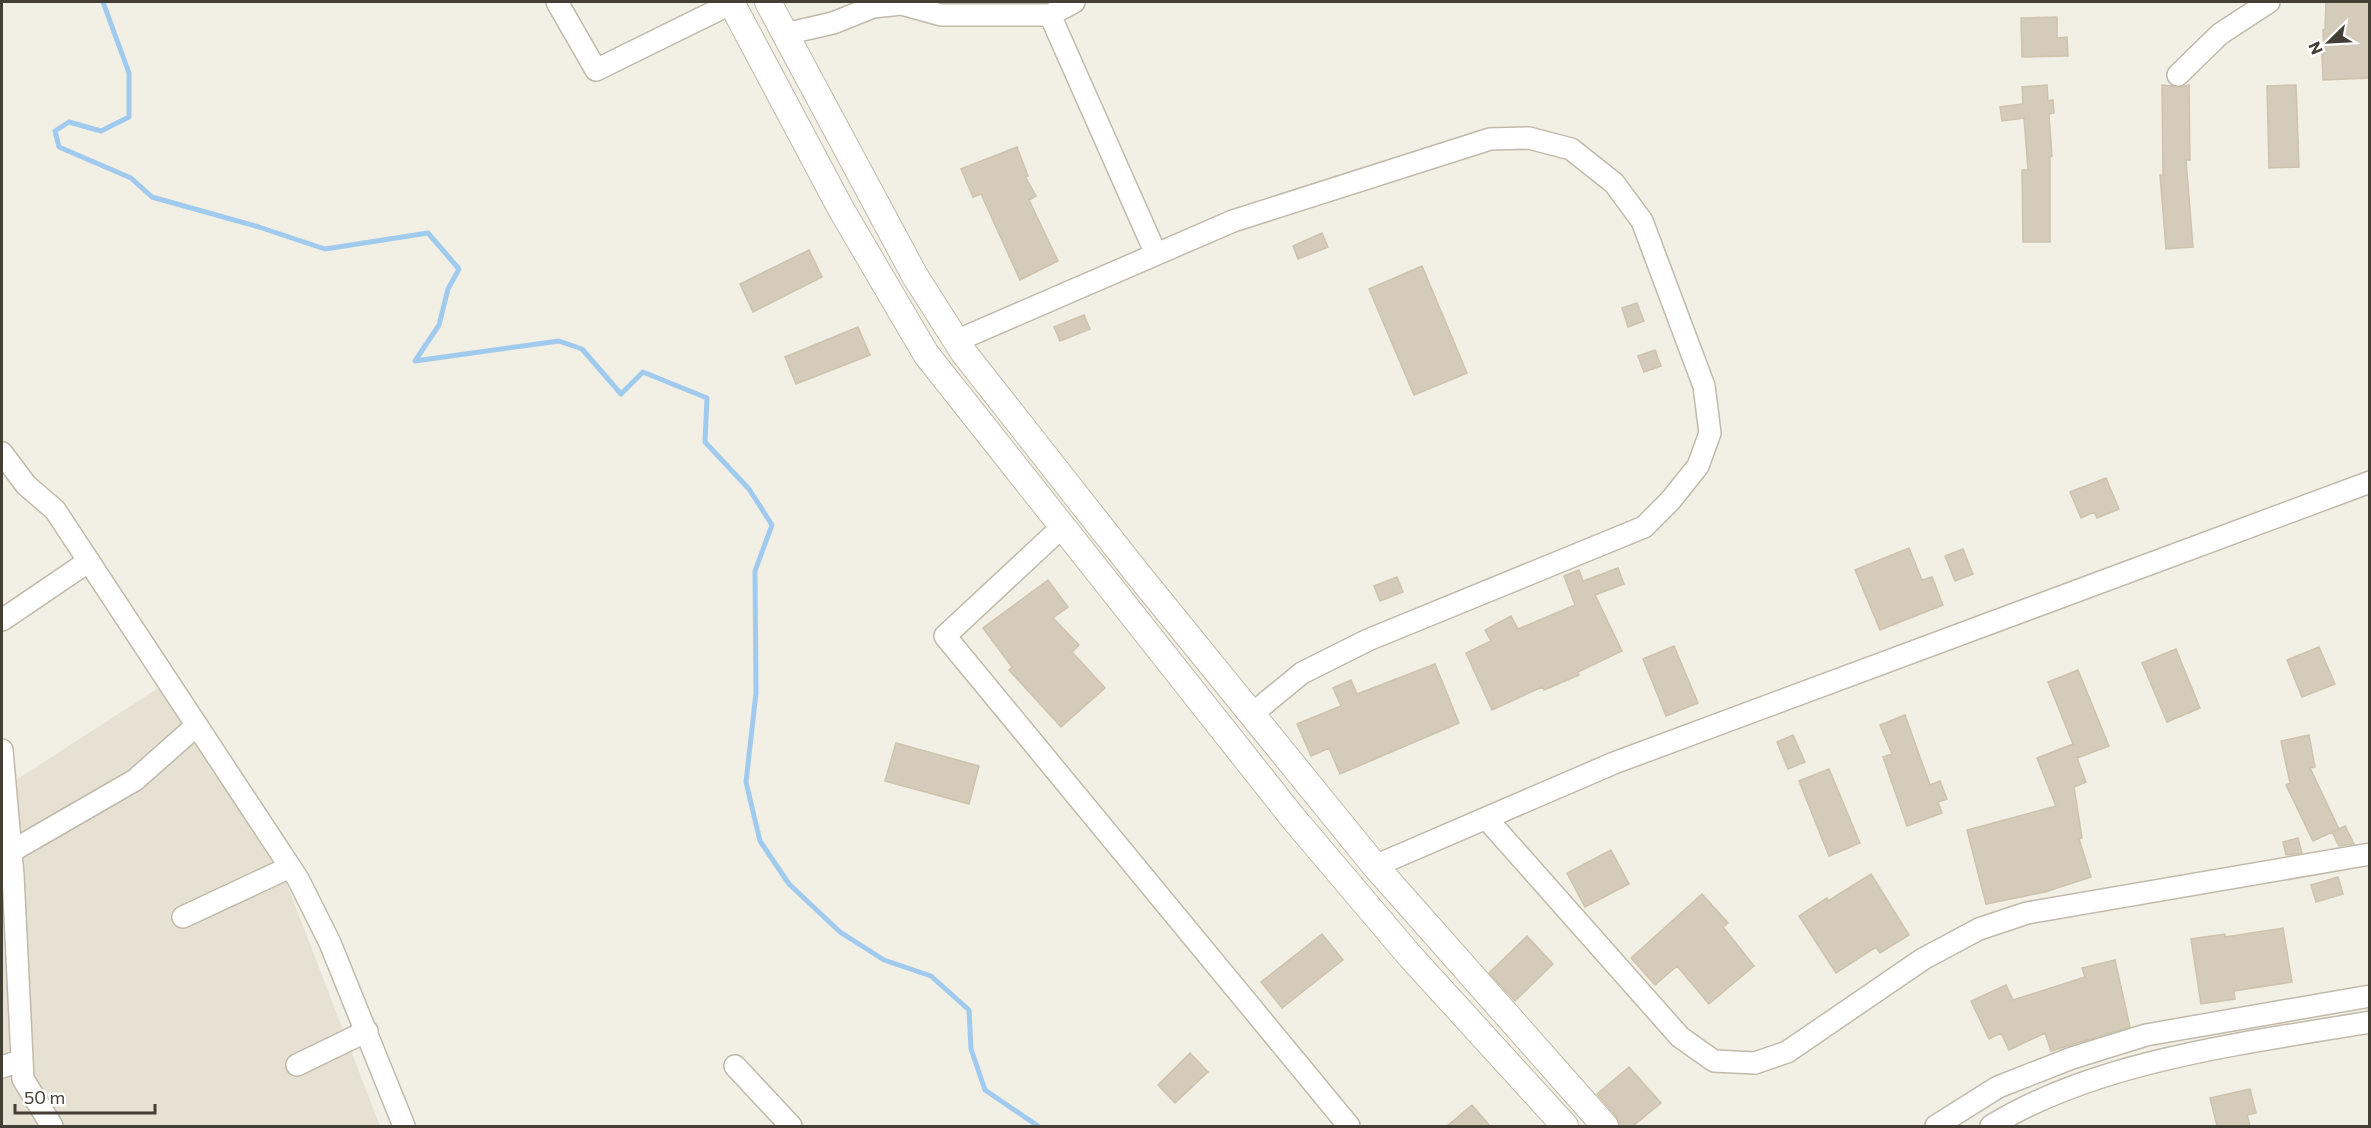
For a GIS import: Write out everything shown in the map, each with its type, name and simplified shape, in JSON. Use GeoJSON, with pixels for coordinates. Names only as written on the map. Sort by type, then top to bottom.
{"type":"FeatureCollection","features":[{"type":"Feature","properties":{"kind":"street"},"geometry":{"type":"LineString","coordinates":[[557,2],[596,69],[732,2],[842,208],[926,354],[1301,826],[1410,956],[1565,1126]]}},
{"type":"Feature","properties":{"kind":"street"},"geometry":{"type":"LineString","coordinates":[[768,2],[915,276],[956,341],[1137,573],[1374,866],[1605,1126]]}},
{"type":"Feature","properties":{"kind":"street"},"geometry":{"type":"LineString","coordinates":[[785,34],[833,23],[873,7],[901,4],[941,15],[1050,15],[1074,2]]}},
{"type":"Feature","properties":{"kind":"street"},"geometry":{"type":"LineString","coordinates":[[2178,75],[2220,34],[2270,2]]}},
{"type":"Feature","properties":{"kind":"street"},"geometry":{"type":"LineString","coordinates":[[1050,15],[1156,254]]}},
{"type":"Feature","properties":{"kind":"street"},"geometry":{"type":"LineString","coordinates":[[956,341],[1253,214],[1491,139],[1529,138],[1571,149],[1614,183],[1642,221],[1704,386],[1710,433],[1698,466],[1670,501],[1644,527],[1368,640],[1302,673],[1252,714]]}},
{"type":"Feature","properties":{"kind":"street"},"geometry":{"type":"LineString","coordinates":[[2,453],[26,485],[55,510],[290,867],[330,943],[404,1126]]}},
{"type":"Feature","properties":{"kind":"street"},"geometry":{"type":"LineString","coordinates":[[1374,866],[1614,763],[2370,482]]}},
{"type":"Feature","properties":{"kind":"street"},"geometry":{"type":"LineString","coordinates":[[1062,527],[945,636],[1348,1126]]}},
{"type":"Feature","properties":{"kind":"street"},"geometry":{"type":"LineString","coordinates":[[2,620],[89,561]]}},
{"type":"Feature","properties":{"kind":"street"},"geometry":{"type":"LineString","coordinates":[[12,851],[135,780],[196,725]]}},
{"type":"Feature","properties":{"kind":"street"},"geometry":{"type":"LineString","coordinates":[[2,750],[12,851],[7,876],[22,1079],[52,1126]]}},
{"type":"Feature","properties":{"kind":"street"},"geometry":{"type":"LineString","coordinates":[[1486,818],[1680,1037],[1714,1061],[1755,1063],[1787,1052],[1923,959],[1989,926],[2027,913],[2370,854]]}},
{"type":"Feature","properties":{"kind":"street"},"geometry":{"type":"LineString","coordinates":[[183,917],[290,867]]}},
{"type":"Feature","properties":{"kind":"street"},"geometry":{"type":"LineString","coordinates":[[1936,1126],[1998,1087],[2072,1058],[2146,1035],[2370,996]]}},
{"type":"Feature","properties":{"kind":"street"},"geometry":{"type":"LineString","coordinates":[[1991,1126],[2010,1115],[2067,1090],[2132,1068],[2227,1047],[2370,1022]]}},
{"type":"Feature","properties":{"kind":"street"},"geometry":{"type":"LineString","coordinates":[[297,1065],[367,1031]]}},
{"type":"Feature","properties":{"kind":"street"},"geometry":{"type":"LineString","coordinates":[[2,1067],[22,1060]]}},
{"type":"Feature","properties":{"kind":"street"},"geometry":{"type":"LineString","coordinates":[[735,1066],[791,1126]]}},
{"type":"Feature","properties":{"kind":"shaded area"},"geometry":{"type":"Polygon","coordinates":[[[160,687],[288,887],[380,1126],[2,1126],[2,789],[160,687]]]}},
{"type":"Feature","properties":{"kind":"building"},"geometry":{"type":"Polygon","coordinates":[[[2326,2],[2370,2],[2370,78],[2323,80],[2322,54],[2324,54],[2323,30],[2325,29],[2326,2]]]}},
{"type":"Feature","properties":{"kind":"building"},"geometry":{"type":"Polygon","coordinates":[[[2057,17],[2057,38],[2067,37],[2068,56],[2022,57],[2021,18],[2057,17]]]}},
{"type":"Feature","properties":{"kind":"building"},"geometry":{"type":"Polygon","coordinates":[[[2047,85],[2048,101],[2053,100],[2054,113],[2049,114],[2052,156],[2050,157],[2050,242],[2023,242],[2022,170],[2028,170],[2024,118],[2002,121],[2000,107],[2023,104],[2022,87],[2047,85]]]}},
{"type":"Feature","properties":{"kind":"building"},"geometry":{"type":"Polygon","coordinates":[[[2162,85],[2181,87],[2189,85],[2190,160],[2186,160],[2193,247],[2166,249],[2160,175],[2163,175],[2162,85]]]}},
{"type":"Feature","properties":{"kind":"building"},"geometry":{"type":"Polygon","coordinates":[[[2296,85],[2299,167],[2269,168],[2267,86],[2296,85]]]}},
{"type":"Feature","properties":{"kind":"building"},"geometry":{"type":"Polygon","coordinates":[[[1017,147],[1028,176],[1025,176],[1036,196],[1029,200],[1058,261],[1020,280],[981,194],[973,197],[961,169],[1017,147]]]}},
{"type":"Feature","properties":{"kind":"building"},"geometry":{"type":"Polygon","coordinates":[[[1322,233],[1328,247],[1298,259],[1293,246],[1322,233]]]}},
{"type":"Feature","properties":{"kind":"building"},"geometry":{"type":"Polygon","coordinates":[[[809,250],[822,277],[753,312],[740,284],[809,250]]]}},
{"type":"Feature","properties":{"kind":"building"},"geometry":{"type":"Polygon","coordinates":[[[1422,266],[1467,373],[1414,395],[1369,289],[1422,266]]]}},
{"type":"Feature","properties":{"kind":"building"},"geometry":{"type":"Polygon","coordinates":[[[1637,303],[1644,321],[1628,327],[1622,308],[1637,303]]]}},
{"type":"Feature","properties":{"kind":"building"},"geometry":{"type":"Polygon","coordinates":[[[1084,315],[1090,329],[1060,341],[1054,327],[1084,315]]]}},
{"type":"Feature","properties":{"kind":"building"},"geometry":{"type":"Polygon","coordinates":[[[858,327],[870,355],[796,384],[785,357],[858,327]]]}},
{"type":"Feature","properties":{"kind":"building"},"geometry":{"type":"Polygon","coordinates":[[[1655,350],[1661,366],[1644,372],[1638,356],[1655,350]]]}},
{"type":"Feature","properties":{"kind":"building"},"geometry":{"type":"Polygon","coordinates":[[[2106,478],[2119,509],[2097,518],[2094,512],[2081,518],[2070,492],[2106,478]]]}},
{"type":"Feature","properties":{"kind":"building"},"geometry":{"type":"Polygon","coordinates":[[[1909,548],[1922,580],[1932,577],[1943,605],[1880,630],[1855,570],[1909,548]]]}},
{"type":"Feature","properties":{"kind":"building"},"geometry":{"type":"Polygon","coordinates":[[[1963,549],[1973,574],[1955,581],[1945,556],[1963,549]]]}},
{"type":"Feature","properties":{"kind":"building"},"geometry":{"type":"Polygon","coordinates":[[[1618,568],[1624,584],[1595,595],[1622,651],[1578,672],[1579,675],[1544,690],[1542,687],[1492,710],[1466,653],[1491,641],[1485,630],[1511,616],[1518,629],[1575,605],[1564,576],[1579,570],[1583,581],[1618,568]]]}},
{"type":"Feature","properties":{"kind":"building"},"geometry":{"type":"Polygon","coordinates":[[[1397,577],[1403,592],[1380,601],[1374,586],[1397,577]]]}},
{"type":"Feature","properties":{"kind":"building"},"geometry":{"type":"Polygon","coordinates":[[[1048,580],[1068,607],[1053,618],[1079,645],[1072,652],[1105,688],[1061,727],[1009,670],[1012,667],[983,628],[1048,580]]]}},
{"type":"Feature","properties":{"kind":"building"},"geometry":{"type":"Polygon","coordinates":[[[1674,646],[1698,703],[1666,716],[1643,659],[1674,646]]]}},
{"type":"Feature","properties":{"kind":"building"},"geometry":{"type":"Polygon","coordinates":[[[2319,647],[2335,684],[2302,697],[2287,660],[2319,647]]]}},
{"type":"Feature","properties":{"kind":"building"},"geometry":{"type":"Polygon","coordinates":[[[2176,649],[2200,708],[2167,722],[2142,663],[2176,649]]]}},
{"type":"Feature","properties":{"kind":"building"},"geometry":{"type":"Polygon","coordinates":[[[1435,664],[1459,723],[1340,774],[1329,748],[1311,756],[1297,724],[1341,706],[1333,688],[1351,680],[1357,694],[1435,664]]]}},
{"type":"Feature","properties":{"kind":"building"},"geometry":{"type":"Polygon","coordinates":[[[2078,670],[2109,746],[2077,758],[2086,782],[2074,787],[2082,838],[2079,839],[2091,877],[2045,892],[1986,904],[1967,830],[2056,806],[2037,758],[2073,744],[2048,682],[2078,670]]]}},
{"type":"Feature","properties":{"kind":"building"},"geometry":{"type":"Polygon","coordinates":[[[1905,715],[1930,785],[1940,781],[1947,799],[1938,802],[1942,813],[1907,826],[1883,757],[1892,754],[1880,725],[1905,715]]]}},
{"type":"Feature","properties":{"kind":"building"},"geometry":{"type":"Polygon","coordinates":[[[1793,735],[1805,762],[1788,769],[1777,742],[1793,735]]]}},
{"type":"Feature","properties":{"kind":"building"},"geometry":{"type":"Polygon","coordinates":[[[2309,735],[2315,767],[2310,768],[2339,829],[2313,841],[2286,785],[2290,783],[2281,741],[2309,735]]]}},
{"type":"Feature","properties":{"kind":"building"},"geometry":{"type":"Polygon","coordinates":[[[896,743],[979,766],[969,804],[885,781],[896,743]]]}},
{"type":"Feature","properties":{"kind":"building"},"geometry":{"type":"Polygon","coordinates":[[[1829,769],[1860,843],[1829,856],[1799,781],[1829,769]]]}},
{"type":"Feature","properties":{"kind":"building"},"geometry":{"type":"Polygon","coordinates":[[[2345,826],[2354,844],[2339,846],[2332,832],[2345,826]]]}},
{"type":"Feature","properties":{"kind":"building"},"geometry":{"type":"Polygon","coordinates":[[[2298,838],[2302,853],[2286,855],[2283,842],[2298,838]]]}},
{"type":"Feature","properties":{"kind":"building"},"geometry":{"type":"Polygon","coordinates":[[[1611,850],[1629,884],[1585,907],[1567,873],[1611,850]]]}},
{"type":"Feature","properties":{"kind":"building"},"geometry":{"type":"Polygon","coordinates":[[[1871,874],[1909,935],[1880,953],[1876,947],[1836,973],[1799,916],[1871,874]]]}},
{"type":"Feature","properties":{"kind":"building"},"geometry":{"type":"Polygon","coordinates":[[[2338,877],[2343,894],[2316,902],[2311,885],[2338,877]]]}},
{"type":"Feature","properties":{"kind":"building"},"geometry":{"type":"Polygon","coordinates":[[[1702,894],[1728,923],[1723,927],[1754,966],[1709,1004],[1677,966],[1655,985],[1631,958],[1702,894]]]}},
{"type":"Feature","properties":{"kind":"building"},"geometry":{"type":"Polygon","coordinates":[[[2283,928],[2292,982],[2234,991],[2235,999],[2201,1004],[2191,939],[2225,934],[2225,937],[2283,928]]]}},
{"type":"Feature","properties":{"kind":"building"},"geometry":{"type":"Polygon","coordinates":[[[1322,934],[1343,960],[1282,1008],[1261,982],[1322,934]]]}},
{"type":"Feature","properties":{"kind":"building"},"geometry":{"type":"Polygon","coordinates":[[[1527,936],[1553,964],[1515,1001],[1489,973],[1527,936]]]}},
{"type":"Feature","properties":{"kind":"building"},"geometry":{"type":"Polygon","coordinates":[[[2115,960],[2130,1027],[2051,1051],[2045,1033],[2009,1050],[2001,1033],[1989,1039],[1971,1001],[2006,985],[2013,1000],[2085,977],[2082,968],[2115,960]]]}},
{"type":"Feature","properties":{"kind":"building"},"geometry":{"type":"Polygon","coordinates":[[[1190,1053],[1208,1072],[1175,1103],[1158,1085],[1190,1053]]]}},
{"type":"Feature","properties":{"kind":"building"},"geometry":{"type":"Polygon","coordinates":[[[1629,1067],[1661,1103],[1633,1126],[1620,1126],[1616,1116],[1597,1094],[1629,1067]]]}},
{"type":"Feature","properties":{"kind":"building"},"geometry":{"type":"Polygon","coordinates":[[[2250,1089],[2256,1113],[2247,1115],[2250,1126],[2217,1126],[2210,1098],[2250,1089]]]}},
{"type":"Feature","properties":{"kind":"building"},"geometry":{"type":"Polygon","coordinates":[[[1472,1105],[1490,1126],[1447,1126],[1472,1105]]]}},
{"type":"Feature","properties":{"kind":"waterway"},"geometry":{"type":"LineString","coordinates":[[103,2],[129,73],[129,117],[101,131],[69,122],[55,131],[59,147],[131,178],[152,197],[259,227],[325,249],[428,233],[459,269],[448,289],[439,325],[415,361],[559,341],[582,349],[621,394],[643,372],[707,398],[705,442],[749,489],[772,525],[755,571],[756,693],[746,782],[760,841],[789,884],[840,932],[884,960],[931,976],[969,1010],[971,1049],[985,1090],[1038,1126]]}}]}
